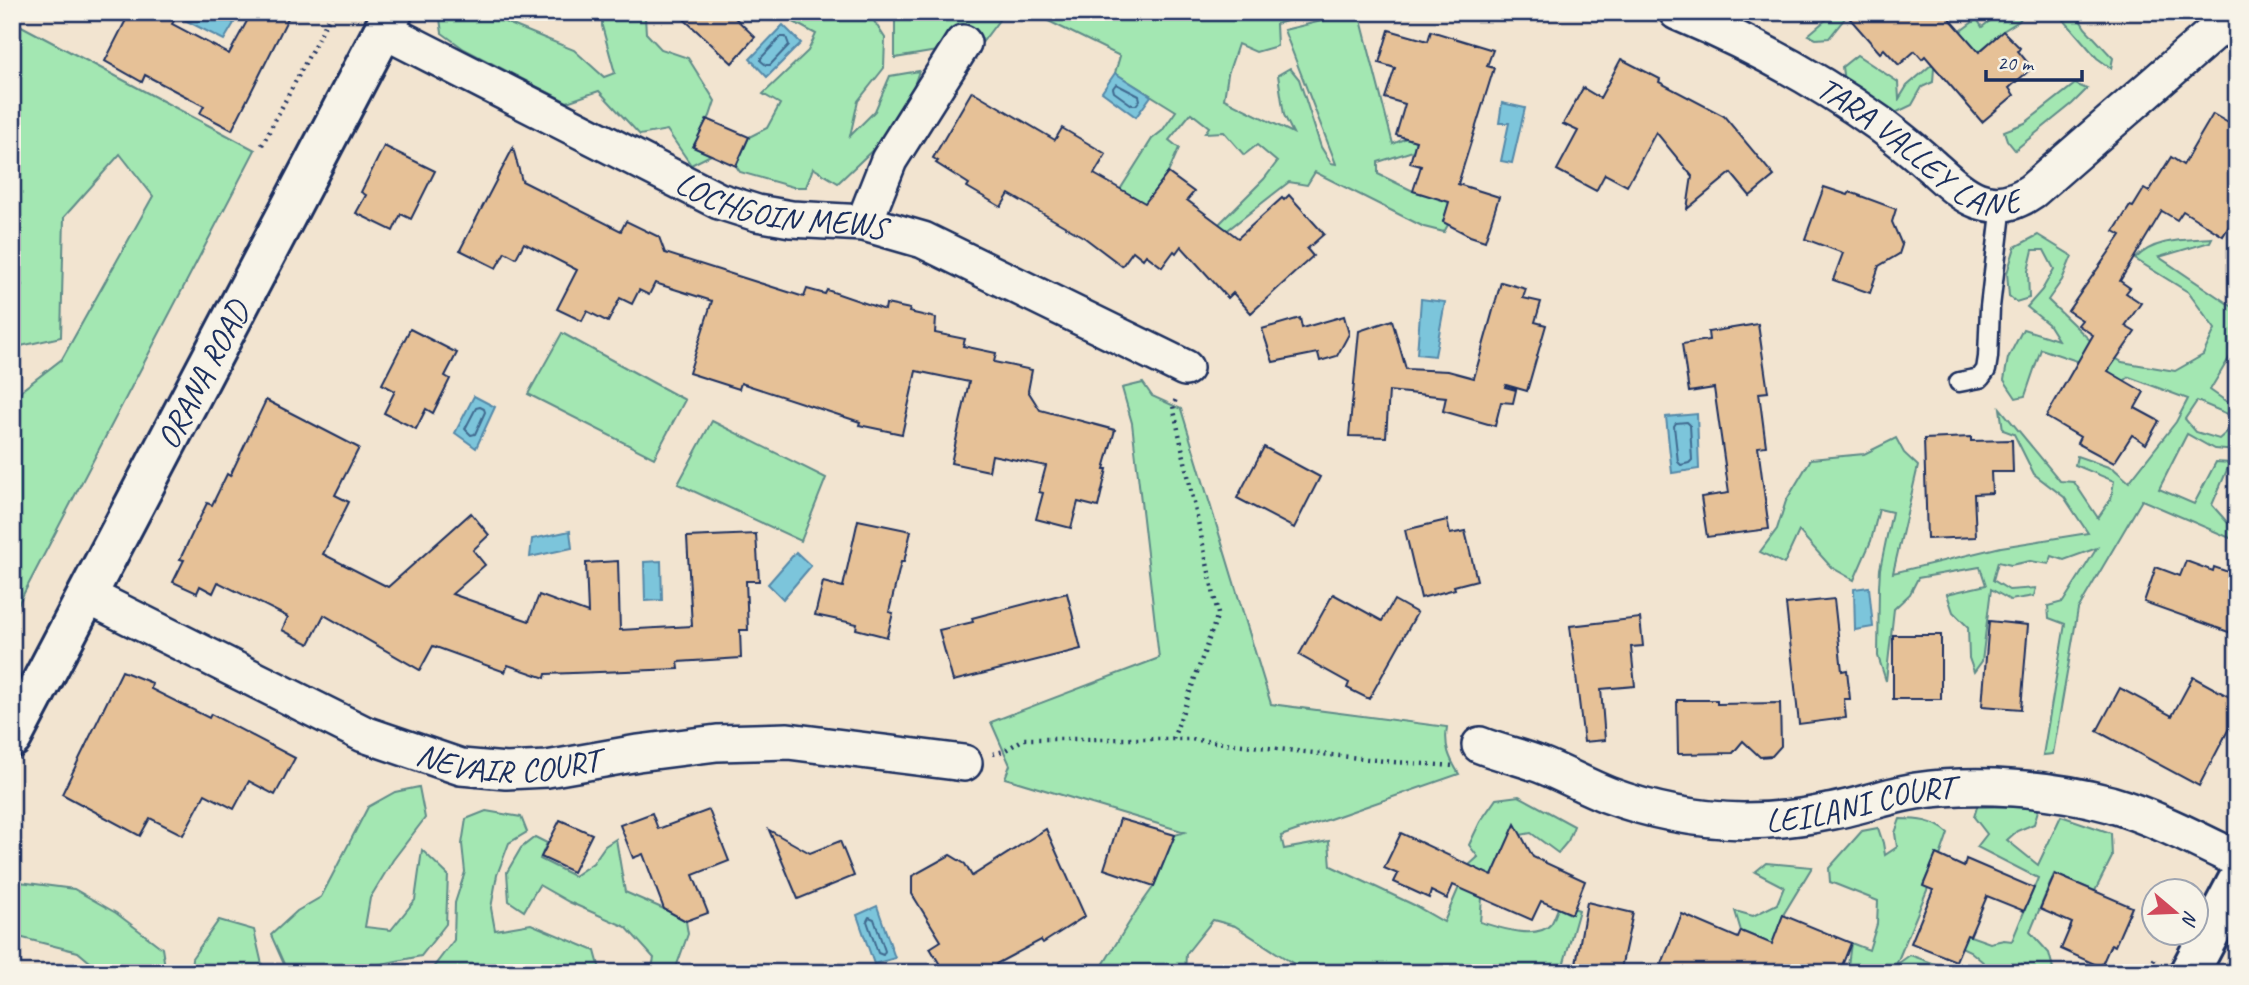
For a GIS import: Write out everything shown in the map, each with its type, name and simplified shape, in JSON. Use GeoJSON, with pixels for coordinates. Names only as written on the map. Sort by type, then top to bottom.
{"type":"FeatureCollection","features":[{"type":"Feature","properties":{"kind":"street","name":"TARA VALLEY LANE"},"geometry":{"type":"LineString","coordinates":[[1677,12],[1748,44],[1840,97],[1899,139],[1966,195],[1984,203],[2002,204],[2015,201],[2032,191],[2237,12]]}},
{"type":"Feature","properties":{"kind":"street","name":"LOCHGOIN MEWS"},"geometry":{"type":"LineString","coordinates":[[388,21],[719,201],[757,213],[791,219],[864,223],[923,240],[1185,368]]}},
{"type":"Feature","properties":{"kind":"street","name":"ORANA ROAD"},"geometry":{"type":"LineString","coordinates":[[12,738],[388,21]]}},
{"type":"Feature","properties":{"kind":"street"},"geometry":{"type":"LineString","coordinates":[[864,223],[889,160],[963,43]]}},
{"type":"Feature","properties":{"kind":"street","name":"NEVAIR COURT"},"geometry":{"type":"LineString","coordinates":[[88,596],[364,734],[461,766],[506,771],[547,769],[717,743],[788,741],[964,763]]}},
{"type":"Feature","properties":{"kind":"street","name":"LEILANI COURT"},"geometry":{"type":"LineString","coordinates":[[1480,745],[1539,764],[1635,804],[1717,819],[1784,819],[1944,788],[1976,787],[2067,794],[2112,805],[2150,819],[2237,859]]}},
{"type":"Feature","properties":{"kind":"street"},"geometry":{"type":"LineString","coordinates":[[2189,973],[2237,882]]}},
{"type":"Feature","properties":{"kind":"lane"},"geometry":{"type":"LineString","coordinates":[[1959,382],[1980,377],[1987,364],[1990,307],[2002,204]]}},
{"type":"Feature","properties":{"kind":"path"},"geometry":{"type":"LineString","coordinates":[[262,145],[332,12]]}},
{"type":"Feature","properties":{"kind":"path"},"geometry":{"type":"LineString","coordinates":[[1173,739],[1218,614],[1174,406],[1185,368]]}},
{"type":"Feature","properties":{"kind":"path"},"geometry":{"type":"LineString","coordinates":[[964,763],[1004,751],[1024,739],[1173,739],[1454,766],[1480,745]]}},
{"type":"Feature","properties":{"kind":"green space"},"geometry":{"type":"Polygon","coordinates":[[[439,12],[492,12],[505,22],[574,50],[604,77],[615,73],[602,26],[602,12],[649,12],[645,17],[646,33],[661,49],[688,58],[715,101],[693,147],[711,155],[691,165],[667,130],[640,135],[599,91],[567,102],[464,49],[442,33],[439,12]]]}},
{"type":"Feature","properties":{"kind":"green space"},"geometry":{"type":"Polygon","coordinates":[[[775,12],[868,12],[885,38],[884,68],[858,101],[850,136],[875,111],[890,76],[919,71],[913,88],[881,142],[838,183],[813,168],[806,187],[793,187],[740,172],[736,166],[749,137],[767,128],[780,104],[763,94],[808,51],[816,34],[775,12]]]}},
{"type":"Feature","properties":{"kind":"green space"},"geometry":{"type":"Polygon","coordinates":[[[893,12],[992,12],[999,20],[978,48],[895,58],[893,12]]]}},
{"type":"Feature","properties":{"kind":"green space"},"geometry":{"type":"Polygon","coordinates":[[[1030,12],[1319,12],[1276,24],[1277,46],[1256,52],[1238,44],[1228,74],[1224,99],[1293,133],[1284,115],[1278,75],[1290,68],[1299,79],[1321,147],[1331,163],[1336,164],[1284,30],[1359,12],[1393,144],[1406,138],[1416,141],[1413,151],[1378,162],[1378,174],[1413,191],[1450,200],[1443,221],[1449,223],[1444,232],[1424,227],[1315,172],[1307,185],[1289,182],[1225,232],[1208,235],[1264,179],[1277,162],[1257,145],[1244,155],[1224,132],[1205,133],[1209,127],[1191,113],[1169,140],[1179,148],[1168,173],[1139,212],[1116,196],[1152,139],[1162,131],[1176,111],[1115,73],[1120,56],[1030,12]]]}},
{"type":"Feature","properties":{"kind":"green space"},"geometry":{"type":"Polygon","coordinates":[[[1847,12],[1829,38],[1816,39],[1808,35],[1834,13],[1847,12]]]}},
{"type":"Feature","properties":{"kind":"green space"},"geometry":{"type":"Polygon","coordinates":[[[2001,12],[2025,12],[2019,21],[1969,60],[1958,48],[1934,68],[1933,82],[1922,87],[1912,105],[1893,114],[1844,82],[1842,67],[1857,55],[1898,82],[1899,99],[1907,86],[1946,52],[1947,41],[1977,19],[1982,27],[2001,12]]]}},
{"type":"Feature","properties":{"kind":"green space"},"geometry":{"type":"Polygon","coordinates":[[[2057,12],[2075,12],[2085,28],[2113,58],[2111,68],[2097,58],[2057,12]]]}},
{"type":"Feature","properties":{"kind":"green space"},"geometry":{"type":"Polygon","coordinates":[[[12,21],[255,150],[12,616],[12,408],[22,390],[62,359],[153,196],[120,154],[64,217],[61,337],[12,348],[12,295],[22,285],[12,272],[12,21]]]}},
{"type":"Feature","properties":{"kind":"green space"},"geometry":{"type":"Polygon","coordinates":[[[2075,84],[2087,89],[2015,150],[2004,131],[2025,123],[2075,84]]]}},
{"type":"Feature","properties":{"kind":"green space"},"geometry":{"type":"Polygon","coordinates":[[[2038,235],[2072,256],[2062,280],[2048,300],[2097,347],[2122,362],[2175,371],[2203,355],[2215,329],[2188,292],[2135,259],[2151,247],[2171,241],[2212,238],[2210,242],[2159,257],[2237,310],[2237,345],[2210,390],[2237,409],[2237,418],[2197,401],[2185,419],[2196,432],[2219,439],[2228,431],[2237,434],[2237,451],[2214,449],[2187,434],[2159,489],[2194,504],[2216,462],[2230,463],[2212,505],[2227,522],[2237,525],[2237,541],[2142,500],[2078,609],[2053,754],[2043,755],[2065,624],[2049,618],[2048,606],[2063,602],[2097,548],[2064,560],[2052,556],[2049,564],[2030,561],[2011,565],[1998,562],[1993,580],[2009,590],[2036,588],[2034,596],[2010,600],[1991,589],[1982,661],[1974,672],[1969,658],[1968,627],[1953,612],[1947,594],[1986,585],[1980,567],[1918,578],[1910,594],[1894,609],[1886,681],[1878,656],[1879,587],[1892,512],[1879,509],[1871,541],[1854,580],[1831,567],[1799,531],[1784,564],[1760,552],[1777,529],[1786,501],[1811,459],[1864,454],[1896,438],[1904,453],[1918,466],[1893,573],[2001,547],[2088,533],[2064,497],[2034,474],[2014,434],[2003,430],[2000,408],[2060,481],[2074,482],[2098,518],[2111,499],[2114,481],[2075,465],[2077,456],[2114,469],[2129,482],[2176,422],[2188,399],[2129,377],[2124,381],[2078,375],[2077,361],[2041,349],[2025,396],[2016,398],[2004,380],[2008,358],[2023,329],[2058,340],[2048,324],[2027,307],[2042,290],[2054,269],[2044,250],[2033,250],[2028,271],[2029,298],[2016,302],[2009,296],[2007,273],[2015,247],[2038,235]]]}},
{"type":"Feature","properties":{"kind":"green space"},"geometry":{"type":"Polygon","coordinates":[[[562,333],[685,400],[654,458],[528,394],[562,333]]]}},
{"type":"Feature","properties":{"kind":"green space"},"geometry":{"type":"Polygon","coordinates":[[[1143,383],[1152,396],[1181,409],[1271,704],[1447,727],[1448,752],[1459,774],[1281,836],[1284,849],[1329,841],[1331,866],[1444,922],[1468,866],[1478,857],[1469,845],[1480,822],[1496,799],[1519,796],[1574,826],[1568,841],[1558,853],[1531,833],[1508,840],[1482,898],[1480,922],[1517,931],[1536,932],[1551,924],[1558,908],[1570,914],[1573,908],[1579,910],[1561,973],[1308,973],[1235,926],[1213,920],[1186,954],[1185,973],[1098,973],[1154,886],[1175,835],[1185,832],[1005,778],[1010,765],[991,722],[1159,658],[1132,423],[1122,388],[1143,383]]]}},
{"type":"Feature","properties":{"kind":"green space"},"geometry":{"type":"Polygon","coordinates":[[[712,421],[826,478],[801,541],[678,484],[712,421]]]}},
{"type":"Feature","properties":{"kind":"green space"},"geometry":{"type":"Polygon","coordinates":[[[419,787],[425,818],[393,860],[370,898],[365,927],[391,930],[415,900],[422,850],[448,875],[446,924],[421,956],[357,969],[357,973],[281,973],[284,964],[271,935],[297,911],[321,897],[368,807],[395,792],[419,787]]]}},
{"type":"Feature","properties":{"kind":"green space"},"geometry":{"type":"Polygon","coordinates":[[[1977,807],[2039,807],[2034,824],[2017,831],[2007,840],[2038,865],[2061,816],[2111,833],[2112,857],[2095,891],[2054,874],[2030,932],[2049,953],[2053,968],[2048,973],[2035,973],[2022,964],[2019,973],[1980,973],[1983,962],[1957,945],[1962,933],[1990,943],[2012,941],[2038,878],[1977,847],[1987,834],[1974,817],[1977,807]]]}},
{"type":"Feature","properties":{"kind":"green space"},"geometry":{"type":"Polygon","coordinates":[[[486,811],[521,817],[527,832],[509,843],[497,875],[491,908],[495,930],[531,924],[595,951],[601,973],[530,973],[511,964],[489,973],[429,973],[454,940],[455,903],[465,872],[462,844],[466,819],[486,811]]]}},
{"type":"Feature","properties":{"kind":"green space"},"geometry":{"type":"Polygon","coordinates":[[[1900,819],[1931,823],[1948,833],[1940,856],[1936,855],[1923,885],[1928,888],[1896,965],[1910,955],[1961,973],[1847,973],[1851,943],[1869,950],[1877,924],[1878,901],[1830,882],[1829,868],[1862,831],[1878,828],[1885,855],[1897,847],[1895,833],[1900,819]]]}},
{"type":"Feature","properties":{"kind":"green space"},"geometry":{"type":"Polygon","coordinates":[[[535,837],[547,843],[540,859],[574,876],[593,863],[605,846],[616,839],[625,892],[686,921],[688,934],[674,973],[651,973],[654,958],[626,927],[569,902],[539,885],[524,911],[509,901],[507,872],[521,848],[535,837]]]}},
{"type":"Feature","properties":{"kind":"green space"},"geometry":{"type":"Polygon","coordinates":[[[1766,863],[1812,867],[1783,915],[1771,946],[1741,931],[1735,911],[1753,916],[1777,904],[1784,887],[1755,872],[1766,863]]]}},
{"type":"Feature","properties":{"kind":"green space"},"geometry":{"type":"Polygon","coordinates":[[[12,881],[74,889],[116,913],[162,948],[166,973],[103,973],[78,952],[19,937],[12,938],[12,881]]]}},
{"type":"Feature","properties":{"kind":"green space"},"geometry":{"type":"Polygon","coordinates":[[[219,920],[254,930],[264,973],[191,973],[192,958],[219,920]]]}},
{"type":"Feature","properties":{"kind":"water"},"geometry":{"type":"Polygon","coordinates":[[[187,12],[216,12],[234,23],[224,40],[183,19],[187,12]]]}},
{"type":"Feature","properties":{"kind":"water"},"geometry":{"type":"Polygon","coordinates":[[[783,25],[801,43],[767,77],[750,59],[783,25]]]}},
{"type":"Feature","properties":{"kind":"water"},"geometry":{"type":"Polygon","coordinates":[[[1115,73],[1151,96],[1136,117],[1102,92],[1115,73]]]}},
{"type":"Feature","properties":{"kind":"water"},"geometry":{"type":"Polygon","coordinates":[[[1502,103],[1525,108],[1512,163],[1501,161],[1509,123],[1499,123],[1502,103]]]}},
{"type":"Feature","properties":{"kind":"water"},"geometry":{"type":"Polygon","coordinates":[[[1421,299],[1445,302],[1435,356],[1417,354],[1421,299]]]}},
{"type":"Feature","properties":{"kind":"water"},"geometry":{"type":"Polygon","coordinates":[[[474,396],[495,407],[476,448],[455,433],[474,396]]]}},
{"type":"Feature","properties":{"kind":"water"},"geometry":{"type":"Polygon","coordinates":[[[1697,414],[1699,469],[1672,473],[1666,417],[1697,414]]]}},
{"type":"Feature","properties":{"kind":"water"},"geometry":{"type":"Polygon","coordinates":[[[570,531],[572,548],[530,557],[532,539],[570,531]]]}},
{"type":"Feature","properties":{"kind":"water"},"geometry":{"type":"Polygon","coordinates":[[[796,552],[811,566],[783,599],[768,584],[796,552]]]}},
{"type":"Feature","properties":{"kind":"water"},"geometry":{"type":"Polygon","coordinates":[[[661,561],[662,600],[645,601],[644,562],[661,561]]]}},
{"type":"Feature","properties":{"kind":"water"},"geometry":{"type":"Polygon","coordinates":[[[1869,587],[1873,627],[1855,630],[1854,589],[1869,587]]]}},
{"type":"Feature","properties":{"kind":"water"},"geometry":{"type":"Polygon","coordinates":[[[877,906],[895,958],[874,964],[857,915],[877,906]]]}},
{"type":"Feature","properties":{"kind":"building"},"geometry":{"type":"Polygon","coordinates":[[[130,12],[155,12],[229,54],[252,12],[291,12],[232,130],[200,113],[204,106],[145,75],[142,82],[105,61],[130,12]]]}},
{"type":"Feature","properties":{"kind":"building"},"geometry":{"type":"Polygon","coordinates":[[[676,12],[729,12],[755,37],[732,63],[676,12]]]}},
{"type":"Feature","properties":{"kind":"building"},"geometry":{"type":"Polygon","coordinates":[[[1844,12],[1944,12],[1979,52],[2003,31],[2020,48],[2018,51],[2032,68],[2009,88],[2014,95],[1982,122],[1925,56],[1922,59],[1915,51],[1899,65],[1884,49],[1880,53],[1844,12]]]}},
{"type":"Feature","properties":{"kind":"building"},"geometry":{"type":"Polygon","coordinates":[[[1389,30],[1428,41],[1431,31],[1493,50],[1487,66],[1494,68],[1458,184],[1499,197],[1485,241],[1443,222],[1449,202],[1413,191],[1421,166],[1410,163],[1416,141],[1396,135],[1405,104],[1385,98],[1395,68],[1379,63],[1389,30]]]}},
{"type":"Feature","properties":{"kind":"building"},"geometry":{"type":"Polygon","coordinates":[[[1621,59],[1724,116],[1774,176],[1750,196],[1731,173],[1687,209],[1692,176],[1656,132],[1627,186],[1605,174],[1596,191],[1557,170],[1578,131],[1563,124],[1583,88],[1600,98],[1621,59]]]}},
{"type":"Feature","properties":{"kind":"building"},"geometry":{"type":"Polygon","coordinates":[[[972,91],[1055,140],[1062,128],[1106,154],[1094,174],[1145,203],[1168,173],[1194,192],[1187,200],[1238,238],[1282,198],[1284,200],[1289,195],[1324,234],[1307,249],[1313,256],[1251,313],[1233,293],[1228,298],[1181,246],[1162,267],[1146,255],[1143,259],[1133,251],[1122,266],[1085,238],[1009,194],[1001,207],[967,187],[969,184],[936,163],[938,161],[933,158],[972,91]]]}},
{"type":"Feature","properties":{"kind":"building"},"geometry":{"type":"Polygon","coordinates":[[[2213,114],[2237,128],[2237,213],[2223,236],[2183,211],[2177,220],[2162,211],[2120,281],[2130,288],[2126,293],[2141,303],[2125,326],[2135,332],[2108,371],[2144,392],[2135,408],[2159,421],[2146,444],[2132,435],[2114,463],[2077,443],[2080,437],[2046,417],[2093,335],[2078,325],[2082,320],[2068,311],[2121,235],[2114,231],[2130,206],[2133,207],[2144,189],[2149,192],[2171,157],[2183,165],[2213,114]]]}},
{"type":"Feature","properties":{"kind":"building"},"geometry":{"type":"Polygon","coordinates":[[[707,119],[749,137],[736,166],[693,147],[707,119]]]}},
{"type":"Feature","properties":{"kind":"building"},"geometry":{"type":"Polygon","coordinates":[[[384,146],[435,171],[411,219],[401,214],[393,231],[356,213],[366,195],[361,192],[384,146]]]}},
{"type":"Feature","properties":{"kind":"building"},"geometry":{"type":"Polygon","coordinates":[[[513,148],[522,181],[621,231],[626,221],[659,237],[665,253],[804,297],[807,289],[825,294],[827,290],[885,310],[886,304],[910,309],[909,312],[936,318],[935,333],[965,339],[963,346],[996,353],[994,362],[1032,370],[1028,391],[1040,410],[1115,430],[1104,469],[1107,469],[1098,507],[1078,502],[1071,528],[1036,519],[1046,466],[992,455],[989,471],[951,463],[969,382],[916,371],[902,434],[859,425],[860,422],[741,383],[739,389],[689,373],[712,301],[655,283],[649,295],[639,290],[632,304],[620,298],[608,322],[587,311],[582,321],[557,309],[577,270],[524,243],[516,258],[505,252],[496,268],[460,250],[513,148]]]}},
{"type":"Feature","properties":{"kind":"building"},"geometry":{"type":"Polygon","coordinates":[[[1824,187],[1848,195],[1850,192],[1896,209],[1892,222],[1902,245],[1899,254],[1879,266],[1870,293],[1833,280],[1843,253],[1805,239],[1824,187]]]}},
{"type":"Feature","properties":{"kind":"building"},"geometry":{"type":"Polygon","coordinates":[[[1501,282],[1526,289],[1523,298],[1541,302],[1535,322],[1546,325],[1527,391],[1506,385],[1505,387],[1516,390],[1513,403],[1501,402],[1495,426],[1443,411],[1446,397],[1389,391],[1386,437],[1349,436],[1359,331],[1392,320],[1406,369],[1448,371],[1474,378],[1501,282]]]}},
{"type":"Feature","properties":{"kind":"building"},"geometry":{"type":"Polygon","coordinates":[[[1344,316],[1349,334],[1337,356],[1320,361],[1318,353],[1273,362],[1262,329],[1300,318],[1302,328],[1344,316]]]}},
{"type":"Feature","properties":{"kind":"building"},"geometry":{"type":"Polygon","coordinates":[[[1758,324],[1768,392],[1759,393],[1766,446],[1758,447],[1769,529],[1707,537],[1701,497],[1729,493],[1714,388],[1689,392],[1682,344],[1709,340],[1708,332],[1758,324]]]}},
{"type":"Feature","properties":{"kind":"building"},"geometry":{"type":"Polygon","coordinates":[[[410,329],[457,353],[445,376],[450,379],[433,413],[426,409],[416,429],[384,413],[395,391],[382,384],[410,329]]]}},
{"type":"Feature","properties":{"kind":"building"},"geometry":{"type":"Polygon","coordinates":[[[266,400],[359,448],[335,495],[349,502],[323,554],[388,587],[471,513],[489,535],[473,550],[485,565],[452,594],[529,621],[539,595],[588,613],[586,563],[618,561],[620,630],[692,626],[687,537],[756,534],[759,581],[746,581],[748,630],[740,630],[741,658],[678,662],[679,669],[546,674],[545,678],[508,665],[505,672],[433,646],[420,670],[324,615],[309,644],[282,630],[288,617],[218,582],[213,593],[200,586],[197,593],[173,582],[184,560],[180,559],[207,503],[212,505],[227,474],[230,476],[266,400]]]}},
{"type":"Feature","properties":{"kind":"building"},"geometry":{"type":"Polygon","coordinates":[[[1971,437],[1971,441],[2012,440],[2013,472],[1991,472],[1992,493],[1974,494],[1976,537],[1927,539],[1924,439],[1971,437]]]}},
{"type":"Feature","properties":{"kind":"building"},"geometry":{"type":"Polygon","coordinates":[[[1264,447],[1320,477],[1294,528],[1237,498],[1264,447]]]}},
{"type":"Feature","properties":{"kind":"building"},"geometry":{"type":"Polygon","coordinates":[[[858,520],[911,531],[889,612],[893,613],[887,637],[856,629],[857,624],[815,615],[823,582],[843,587],[858,520]]]}},
{"type":"Feature","properties":{"kind":"building"},"geometry":{"type":"Polygon","coordinates":[[[1447,520],[1450,534],[1465,531],[1477,580],[1421,598],[1405,530],[1447,520]]]}},
{"type":"Feature","properties":{"kind":"building"},"geometry":{"type":"Polygon","coordinates":[[[2186,561],[2213,571],[2214,567],[2237,575],[2237,635],[2144,602],[2156,567],[2180,576],[2186,561]]]}},
{"type":"Feature","properties":{"kind":"building"},"geometry":{"type":"Polygon","coordinates":[[[1067,593],[1081,649],[953,681],[939,630],[973,622],[972,618],[1067,593]]]}},
{"type":"Feature","properties":{"kind":"building"},"geometry":{"type":"Polygon","coordinates":[[[1333,594],[1382,621],[1394,600],[1417,613],[1369,699],[1347,688],[1349,683],[1299,655],[1333,594]]]}},
{"type":"Feature","properties":{"kind":"building"},"geometry":{"type":"Polygon","coordinates":[[[1834,599],[1842,671],[1847,670],[1850,699],[1844,699],[1846,718],[1799,724],[1786,604],[1834,599]]]}},
{"type":"Feature","properties":{"kind":"building"},"geometry":{"type":"Polygon","coordinates":[[[1640,618],[1643,646],[1631,647],[1635,686],[1601,689],[1605,740],[1584,742],[1570,626],[1640,618]]]}},
{"type":"Feature","properties":{"kind":"building"},"geometry":{"type":"Polygon","coordinates":[[[1989,621],[2028,625],[2021,709],[1982,706],[1989,621]]]}},
{"type":"Feature","properties":{"kind":"building"},"geometry":{"type":"Polygon","coordinates":[[[1893,635],[1941,635],[1941,699],[1893,699],[1893,635]]]}},
{"type":"Feature","properties":{"kind":"building"},"geometry":{"type":"Polygon","coordinates":[[[122,671],[152,683],[151,689],[209,718],[211,714],[295,758],[275,795],[249,781],[234,809],[205,794],[183,835],[150,818],[140,836],[62,794],[122,671]]]}},
{"type":"Feature","properties":{"kind":"building"},"geometry":{"type":"Polygon","coordinates":[[[2193,677],[2237,701],[2237,713],[2199,786],[2097,731],[2120,688],[2172,716],[2193,677]]]}},
{"type":"Feature","properties":{"kind":"building"},"geometry":{"type":"Polygon","coordinates":[[[1677,700],[1717,700],[1717,704],[1780,703],[1781,746],[1772,756],[1760,757],[1743,741],[1733,753],[1678,754],[1677,700]]]}},
{"type":"Feature","properties":{"kind":"building"},"geometry":{"type":"Polygon","coordinates":[[[709,810],[729,861],[693,875],[708,913],[686,921],[664,909],[643,854],[633,858],[620,825],[652,813],[658,829],[709,810]]]}},
{"type":"Feature","properties":{"kind":"building"},"geometry":{"type":"Polygon","coordinates":[[[1120,819],[1175,835],[1154,886],[1104,869],[1120,819]]]}},
{"type":"Feature","properties":{"kind":"building"},"geometry":{"type":"Polygon","coordinates":[[[560,820],[592,834],[573,872],[541,857],[560,820]]]}},
{"type":"Feature","properties":{"kind":"building"},"geometry":{"type":"Polygon","coordinates":[[[1515,824],[1533,857],[1585,881],[1572,914],[1541,901],[1532,920],[1453,885],[1447,899],[1431,891],[1429,898],[1394,882],[1398,874],[1384,868],[1401,833],[1492,876],[1515,824]]]}},
{"type":"Feature","properties":{"kind":"building"},"geometry":{"type":"Polygon","coordinates":[[[1046,829],[1085,916],[1043,943],[1041,940],[996,964],[1000,973],[945,973],[930,948],[941,941],[912,894],[912,876],[950,855],[965,864],[972,876],[1046,829]]]}},
{"type":"Feature","properties":{"kind":"building"},"geometry":{"type":"Polygon","coordinates":[[[769,830],[810,853],[840,841],[854,876],[798,899],[769,830]]]}},
{"type":"Feature","properties":{"kind":"building"},"geometry":{"type":"Polygon","coordinates":[[[1936,854],[1964,867],[1966,859],[2034,888],[2024,911],[1987,896],[1956,961],[1911,943],[1933,890],[1923,886],[1936,854]]]}},
{"type":"Feature","properties":{"kind":"building"},"geometry":{"type":"Polygon","coordinates":[[[2055,874],[2132,907],[2115,946],[2111,944],[2101,967],[2061,949],[2072,923],[2040,909],[2055,874]]]}},
{"type":"Feature","properties":{"kind":"building"},"geometry":{"type":"Polygon","coordinates":[[[1587,902],[1633,913],[1620,973],[1576,964],[1587,902]]]}},
{"type":"Feature","properties":{"kind":"building"},"geometry":{"type":"Polygon","coordinates":[[[1682,914],[1738,938],[1741,931],[1772,944],[1783,915],[1851,943],[1839,973],[1658,973],[1682,914]]]}}]}
